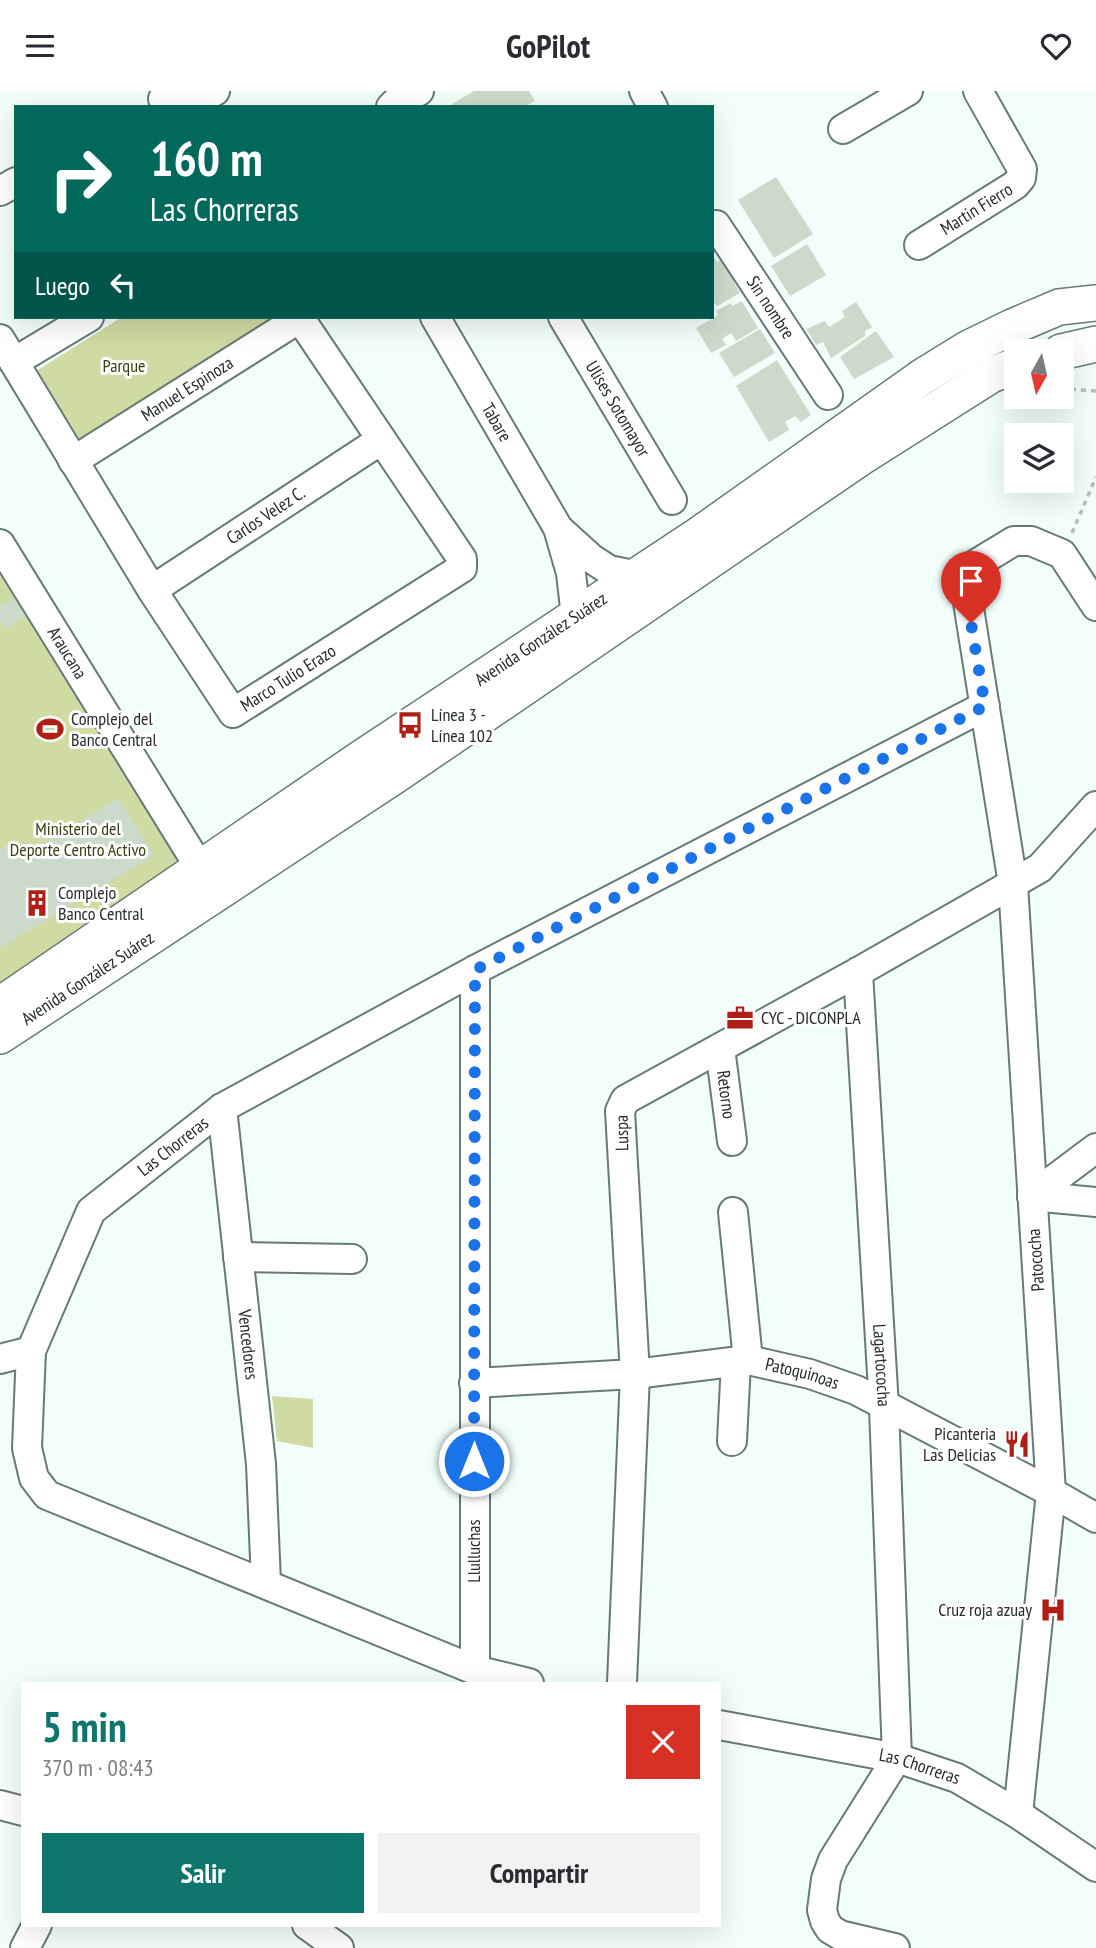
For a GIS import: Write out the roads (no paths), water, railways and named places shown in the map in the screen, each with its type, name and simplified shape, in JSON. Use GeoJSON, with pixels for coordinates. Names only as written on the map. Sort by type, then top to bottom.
{"type":"FeatureCollection","features":[{"type":"Feature","properties":{"kind":"main road","name":"Avenida González Suárez"},"geometry":{"type":"LineString","coordinates":[[0,1005],[360,759],[638,576],[922,377],[969,348],[1059,307],[1096,303]]}},
{"type":"Feature","properties":{"kind":"main road"},"geometry":{"type":"LineString","coordinates":[[1074,349],[1096,344]]}},
{"type":"Feature","properties":{"kind":"main road","name":"Avenida González Suárez"},"geometry":{"type":"LineString","coordinates":[[0,1037],[396,775],[860,458],[991,375],[1004,370]]}},
{"type":"Feature","properties":{"kind":"street"},"geometry":{"type":"LineString","coordinates":[[163,101],[188,103],[200,100],[215,91]]}},
{"type":"Feature","properties":{"kind":"street"},"geometry":{"type":"LineString","coordinates":[[843,129],[908,91]]}},
{"type":"Feature","properties":{"kind":"street","name":"Martin Fierro"},"geometry":{"type":"LineString","coordinates":[[919,245],[1015,185],[1021,178],[1022,169],[978,91]]}},
{"type":"Feature","properties":{"kind":"street"},"geometry":{"type":"LineString","coordinates":[[403,96],[425,105]]}},
{"type":"Feature","properties":{"kind":"street","name":"Sin nombre"},"geometry":{"type":"LineString","coordinates":[[714,225],[828,395]]}},
{"type":"Feature","properties":{"kind":"street"},"geometry":{"type":"LineString","coordinates":[[7,350],[84,319]]}},
{"type":"Feature","properties":{"kind":"street","name":"Manuel Espinoza"},"geometry":{"type":"LineString","coordinates":[[73,461],[297,319]]}},
{"type":"Feature","properties":{"kind":"street","name":"Marco Tulio Erazo"},"geometry":{"type":"LineString","coordinates":[[7,350],[152,590],[233,713],[462,568],[462,559],[301,319]]}},
{"type":"Feature","properties":{"kind":"street","name":"Tabare"},"geometry":{"type":"LineString","coordinates":[[436,319],[558,528],[571,573],[576,617]]}},
{"type":"Feature","properties":{"kind":"street","name":"Ulises Sotomayor"},"geometry":{"type":"LineString","coordinates":[[564,319],[672,500]]}},
{"type":"Feature","properties":{"kind":"street","name":"Carlos Velez C."},"geometry":{"type":"LineString","coordinates":[[152,590],[381,440]]}},
{"type":"Feature","properties":{"kind":"street","name":"Tabare"},"geometry":{"type":"LineString","coordinates":[[558,528],[592,559],[609,570],[638,576]]}},
{"type":"Feature","properties":{"kind":"street","name":"Patococha"},"geometry":{"type":"LineString","coordinates":[[1018,1814],[1051,1492],[1013,884],[967,596],[969,577],[976,564],[1014,541],[1031,541],[1062,554],[1096,606]]}},
{"type":"Feature","properties":{"kind":"street","name":"Araucana"},"geometry":{"type":"LineString","coordinates":[[0,544],[200,868]]}},
{"type":"Feature","properties":{"kind":"street","name":"Las Chorreras"},"geometry":{"type":"LineString","coordinates":[[525,1682],[475,1670],[47,1495],[34,1478],[27,1448],[31,1351],[91,1212],[222,1108],[475,970],[985,706]]}},
{"type":"Feature","properties":{"kind":"street","name":"Luspa"},"geometry":{"type":"LineString","coordinates":[[622,1682],[635,1374],[620,1111],[625,1100],[1041,868],[1096,806]]}},
{"type":"Feature","properties":{"kind":"street","name":"Llulluchas"},"geometry":{"type":"LineString","coordinates":[[475,970],[475,1670]]}},
{"type":"Feature","properties":{"kind":"street","name":"Lagartococha"},"geometry":{"type":"LineString","coordinates":[[858,972],[884,1407],[897,1758]]}},
{"type":"Feature","properties":{"kind":"street","name":"Retorno"},"geometry":{"type":"LineString","coordinates":[[720,1048],[732,1141]]}},
{"type":"Feature","properties":{"kind":"street","name":"Vencedores"},"geometry":{"type":"LineString","coordinates":[[222,1108],[261,1464],[266,1583]]}},
{"type":"Feature","properties":{"kind":"street"},"geometry":{"type":"LineString","coordinates":[[1031,1196],[1096,1147]]}},
{"type":"Feature","properties":{"kind":"street"},"geometry":{"type":"LineString","coordinates":[[1031,1196],[1096,1202]]}},
{"type":"Feature","properties":{"kind":"street"},"geometry":{"type":"LineString","coordinates":[[732,1441],[742,1361],[733,1212]]}},
{"type":"Feature","properties":{"kind":"street"},"geometry":{"type":"LineString","coordinates":[[238,1257],[352,1259]]}},
{"type":"Feature","properties":{"kind":"street"},"geometry":{"type":"LineString","coordinates":[[0,1359],[31,1351]]}},
{"type":"Feature","properties":{"kind":"street","name":"Patoquinoas"},"geometry":{"type":"LineString","coordinates":[[474,1383],[635,1374],[742,1361],[810,1374],[856,1390],[1096,1518]]}},
{"type":"Feature","properties":{"kind":"street","name":"Las Chorreras"},"geometry":{"type":"LineString","coordinates":[[721,1725],[897,1758],[957,1778],[1018,1814],[1096,1867]]}},
{"type":"Feature","properties":{"kind":"street"},"geometry":{"type":"LineString","coordinates":[[895,1948],[840,1935],[830,1929],[822,1910],[826,1879],[833,1860],[897,1758]]}},
{"type":"Feature","properties":{"kind":"street"},"geometry":{"type":"LineString","coordinates":[[0,1805],[21,1810]]}},
{"type":"Feature","properties":{"kind":"street"},"geometry":{"type":"LineString","coordinates":[[25,1948],[36,1927]]}},
{"type":"Feature","properties":{"kind":"street"},"geometry":{"type":"LineString","coordinates":[[310,1927],[339,1948]]}},
{"type":"Feature","properties":{"kind":"place","name":"Línea 3 - Línea 102"},"geometry":{"type":"Point","coordinates":[410,725]}},
{"type":"Feature","properties":{"kind":"place","name":"Complejo del Banco Central"},"geometry":{"type":"Point","coordinates":[50,729]}},
{"type":"Feature","properties":{"kind":"place","name":"Complejo Banco Central"},"geometry":{"type":"Point","coordinates":[37,903]}},
{"type":"Feature","properties":{"kind":"place","name":"CYC - DICONPLA"},"geometry":{"type":"Point","coordinates":[740,1018]}},
{"type":"Feature","properties":{"kind":"place","name":"Picanteria Las Delicias"},"geometry":{"type":"Point","coordinates":[1017,1444]}},
{"type":"Feature","properties":{"kind":"place","name":"Cruz roja azuay"},"geometry":{"type":"Point","coordinates":[1053,1610]}},
{"type":"Feature","properties":{"kind":"park label","name":"Parque"},"geometry":{"type":"Point","coordinates":[124,366]}},
{"type":"Feature","properties":{"kind":"park label","name":"Ministerio del Deporte Centro Activo"},"geometry":{"type":"Point","coordinates":[78,840]}}]}
